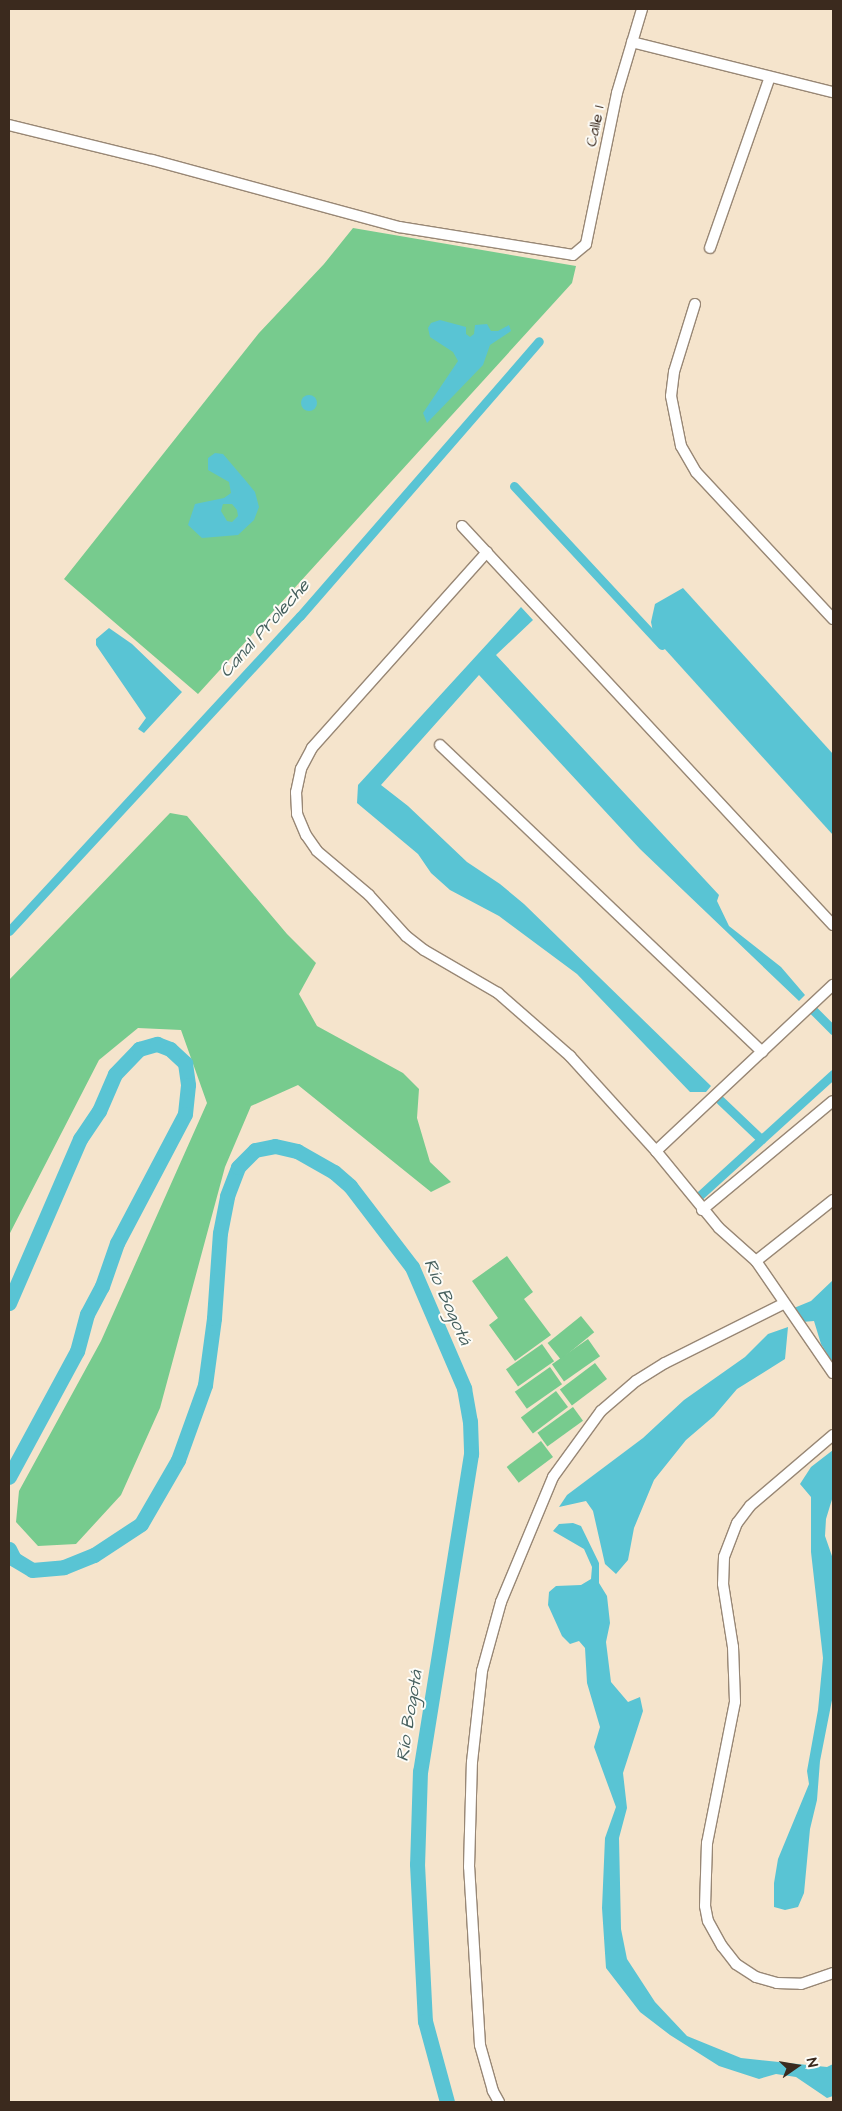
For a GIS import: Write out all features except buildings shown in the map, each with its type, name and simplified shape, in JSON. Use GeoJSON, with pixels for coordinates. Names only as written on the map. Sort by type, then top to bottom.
{"type":"FeatureCollection","features":[{"type":"Feature","properties":{"kind":"street","name":"Calle 1"},"geometry":{"type":"LineString","coordinates":[[9,124],[152,160],[399,227],[573,255],[582,250],[586,244],[617,93],[642,9]]}},
{"type":"Feature","properties":{"kind":"street"},"geometry":{"type":"LineString","coordinates":[[632,42],[833,92]]}},
{"type":"Feature","properties":{"kind":"street"},"geometry":{"type":"LineString","coordinates":[[710,248],[770,77]]}},
{"type":"Feature","properties":{"kind":"street"},"geometry":{"type":"LineString","coordinates":[[695,304],[674,372],[671,396],[681,446],[696,472],[833,618]]}},
{"type":"Feature","properties":{"kind":"street"},"geometry":{"type":"LineString","coordinates":[[462,526],[833,925]]}},
{"type":"Feature","properties":{"kind":"street"},"geometry":{"type":"LineString","coordinates":[[486,552],[312,748],[301,769],[296,792],[297,814],[306,835],[317,851],[368,894],[406,936],[424,950],[498,993],[539,1026],[570,1056],[656,1151],[702,1210],[756,1261],[783,1304],[833,1373]]}},
{"type":"Feature","properties":{"kind":"street"},"geometry":{"type":"LineString","coordinates":[[440,745],[762,1052]]}},
{"type":"Feature","properties":{"kind":"street"},"geometry":{"type":"LineString","coordinates":[[656,1151],[833,985]]}},
{"type":"Feature","properties":{"kind":"street"},"geometry":{"type":"LineString","coordinates":[[702,1210],[833,1101]]}},
{"type":"Feature","properties":{"kind":"street"},"geometry":{"type":"LineString","coordinates":[[756,1261],[833,1200]]}},
{"type":"Feature","properties":{"kind":"street"},"geometry":{"type":"LineString","coordinates":[[499,2102],[492,2091],[480,2045],[469,1867],[472,1762],[482,1671],[502,1602],[553,1477],[601,1411],[636,1381],[666,1363],[783,1304]]}},
{"type":"Feature","properties":{"kind":"street"},"geometry":{"type":"LineString","coordinates":[[833,1435],[750,1506],[738,1523],[724,1557],[723,1584],[733,1647],[735,1702],[707,1843],[705,1906],[708,1921],[722,1946],[736,1964],[756,1977],[777,1983],[801,1984],[833,1973]]}},
{"type":"Feature","properties":{"kind":"green space"},"geometry":{"type":"Polygon","coordinates":[[[353,228],[576,266],[572,283],[198,694],[64,579],[259,333],[324,264],[353,228]]]}},
{"type":"Feature","properties":{"kind":"green space"},"geometry":{"type":"Polygon","coordinates":[[[170,813],[187,816],[287,934],[316,963],[299,994],[317,1026],[403,1073],[419,1089],[417,1118],[430,1162],[451,1182],[431,1192],[298,1085],[251,1106],[225,1167],[160,1408],[121,1495],[76,1544],[38,1546],[16,1522],[19,1491],[101,1341],[207,1103],[181,1030],[138,1028],[99,1060],[9,1235],[9,980],[170,813]]]}},
{"type":"Feature","properties":{"kind":"green space"},"geometry":{"type":"Polygon","coordinates":[[[507,1256],[533,1292],[524,1299],[551,1335],[515,1361],[489,1325],[498,1318],[472,1281],[507,1256]]]}},
{"type":"Feature","properties":{"kind":"green space"},"geometry":{"type":"Polygon","coordinates":[[[581,1316],[594,1332],[561,1359],[548,1343],[581,1316]]]}},
{"type":"Feature","properties":{"kind":"green space"},"geometry":{"type":"Polygon","coordinates":[[[588,1339],[600,1356],[564,1381],[552,1364],[588,1339]]]}},
{"type":"Feature","properties":{"kind":"green space"},"geometry":{"type":"Polygon","coordinates":[[[542,1344],[554,1361],[518,1386],[506,1369],[542,1344]]]}},
{"type":"Feature","properties":{"kind":"green space"},"geometry":{"type":"Polygon","coordinates":[[[595,1363],[607,1379],[572,1405],[560,1389],[595,1363]]]}},
{"type":"Feature","properties":{"kind":"green space"},"geometry":{"type":"Polygon","coordinates":[[[550,1367],[562,1384],[527,1409],[515,1392],[550,1367]]]}},
{"type":"Feature","properties":{"kind":"green space"},"geometry":{"type":"Polygon","coordinates":[[[556,1391],[568,1407],[533,1433],[521,1417],[556,1391]]]}},
{"type":"Feature","properties":{"kind":"green space"},"geometry":{"type":"Polygon","coordinates":[[[573,1407],[583,1421],[547,1447],[537,1433],[573,1407]]]}},
{"type":"Feature","properties":{"kind":"green space"},"geometry":{"type":"Polygon","coordinates":[[[541,1441],[553,1457],[519,1483],[507,1467],[541,1441]]]}},
{"type":"Feature","properties":{"kind":"water"},"geometry":{"type":"Polygon","coordinates":[[[440,320],[466,327],[466,334],[470,337],[474,334],[475,325],[487,324],[491,331],[498,331],[509,325],[511,331],[490,345],[483,365],[427,423],[423,413],[458,361],[453,352],[430,337],[428,328],[431,323],[440,320]]]}},
{"type":"Feature","properties":{"kind":"water"},"geometry":{"type":"Polygon","coordinates":[[[306,395],[312,395],[317,400],[315,409],[306,411],[301,406],[301,400],[306,395]]]}},
{"type":"Feature","properties":{"kind":"water"},"geometry":{"type":"Polygon","coordinates":[[[215,453],[223,454],[255,492],[259,507],[254,520],[238,535],[202,538],[188,525],[195,504],[224,498],[231,493],[229,482],[208,470],[208,458],[215,453]],[[223,504],[221,511],[227,521],[232,522],[238,516],[237,510],[232,504],[223,504]]]}},
{"type":"Feature","properties":{"kind":"water"},"geometry":{"type":"Polygon","coordinates":[[[683,588],[833,754],[833,835],[654,637],[651,622],[655,604],[683,588]]]}},
{"type":"Feature","properties":{"kind":"water"},"geometry":{"type":"Polygon","coordinates":[[[521,607],[533,620],[496,655],[719,895],[717,901],[729,926],[781,967],[805,995],[799,1001],[640,849],[479,675],[381,785],[408,806],[467,862],[500,884],[524,904],[711,1086],[706,1092],[690,1092],[577,974],[499,916],[450,890],[431,873],[418,854],[357,803],[358,785],[521,607]]]}},
{"type":"Feature","properties":{"kind":"water"},"geometry":{"type":"Polygon","coordinates":[[[109,628],[132,644],[182,692],[144,733],[138,729],[146,718],[96,645],[96,639],[109,628]]]}},
{"type":"Feature","properties":{"kind":"water"},"geometry":{"type":"Polygon","coordinates":[[[833,1280],[833,1363],[821,1344],[814,1321],[802,1322],[794,1308],[811,1301],[833,1280]]]}},
{"type":"Feature","properties":{"kind":"water"},"geometry":{"type":"Polygon","coordinates":[[[788,1327],[785,1359],[737,1389],[714,1416],[686,1440],[654,1480],[634,1528],[628,1560],[616,1574],[605,1564],[593,1511],[586,1501],[559,1507],[567,1495],[643,1438],[684,1400],[745,1357],[768,1334],[788,1327]]]}},
{"type":"Feature","properties":{"kind":"water"},"geometry":{"type":"Polygon","coordinates":[[[833,1450],[833,1496],[826,1519],[825,1536],[833,1559],[833,1695],[820,1761],[817,1800],[810,1829],[804,1893],[798,1907],[785,1910],[774,1907],[774,1883],[778,1859],[809,1784],[807,1771],[818,1710],[823,1658],[811,1552],[811,1497],[800,1484],[811,1467],[833,1450]]]}},
{"type":"Feature","properties":{"kind":"water"},"geometry":{"type":"Polygon","coordinates":[[[573,1523],[581,1526],[599,1563],[599,1583],[607,1596],[610,1623],[606,1642],[611,1682],[628,1702],[640,1697],[643,1711],[623,1773],[627,1808],[619,1838],[621,1929],[627,1959],[655,2002],[687,2036],[741,2058],[827,2067],[833,2064],[833,2096],[827,2098],[796,2077],[776,2074],[759,2079],[719,2066],[670,2035],[640,2012],[606,1968],[602,1908],[605,1838],[616,1807],[594,1747],[600,1727],[587,1683],[585,1648],[579,1641],[570,1644],[562,1636],[548,1605],[549,1592],[556,1586],[581,1585],[591,1579],[592,1567],[584,1549],[553,1531],[559,1524],[573,1523]]]}},
{"type":"Feature","properties":{"kind":"waterway","name":"Canal Proleche"},"geometry":{"type":"LineString","coordinates":[[9,931],[300,616],[539,341]]}},
{"type":"Feature","properties":{"kind":"waterway"},"geometry":{"type":"LineString","coordinates":[[514,486],[662,645]]}},
{"type":"Feature","properties":{"kind":"waterway"},"geometry":{"type":"LineString","coordinates":[[812,1009],[833,1030]]}},
{"type":"Feature","properties":{"kind":"waterway","name":"Río Bogotá"},"geometry":{"type":"LineString","coordinates":[[9,1303],[80,1139],[99,1111],[115,1074],[139,1049],[157,1044],[170,1049],[185,1063],[188,1085],[185,1114],[117,1243],[102,1286],[87,1314],[77,1351],[9,1477]]}},
{"type":"Feature","properties":{"kind":"waterway"},"geometry":{"type":"LineString","coordinates":[[698,1197],[833,1074]]}},
{"type":"Feature","properties":{"kind":"waterway"},"geometry":{"type":"LineString","coordinates":[[720,1100],[761,1139]]}},
{"type":"Feature","properties":{"kind":"waterway","name":"Río Bogotá"},"geometry":{"type":"LineString","coordinates":[[9,1549],[14,1559],[32,1570],[64,1567],[94,1555],[141,1524],[178,1460],[205,1385],[214,1318],[220,1233],[227,1196],[238,1167],[255,1150],[275,1146],[297,1151],[334,1172],[350,1186],[412,1267],[464,1388],[470,1421],[471,1454],[420,1771],[417,1864],[425,2021],[447,2102]]}}]}
